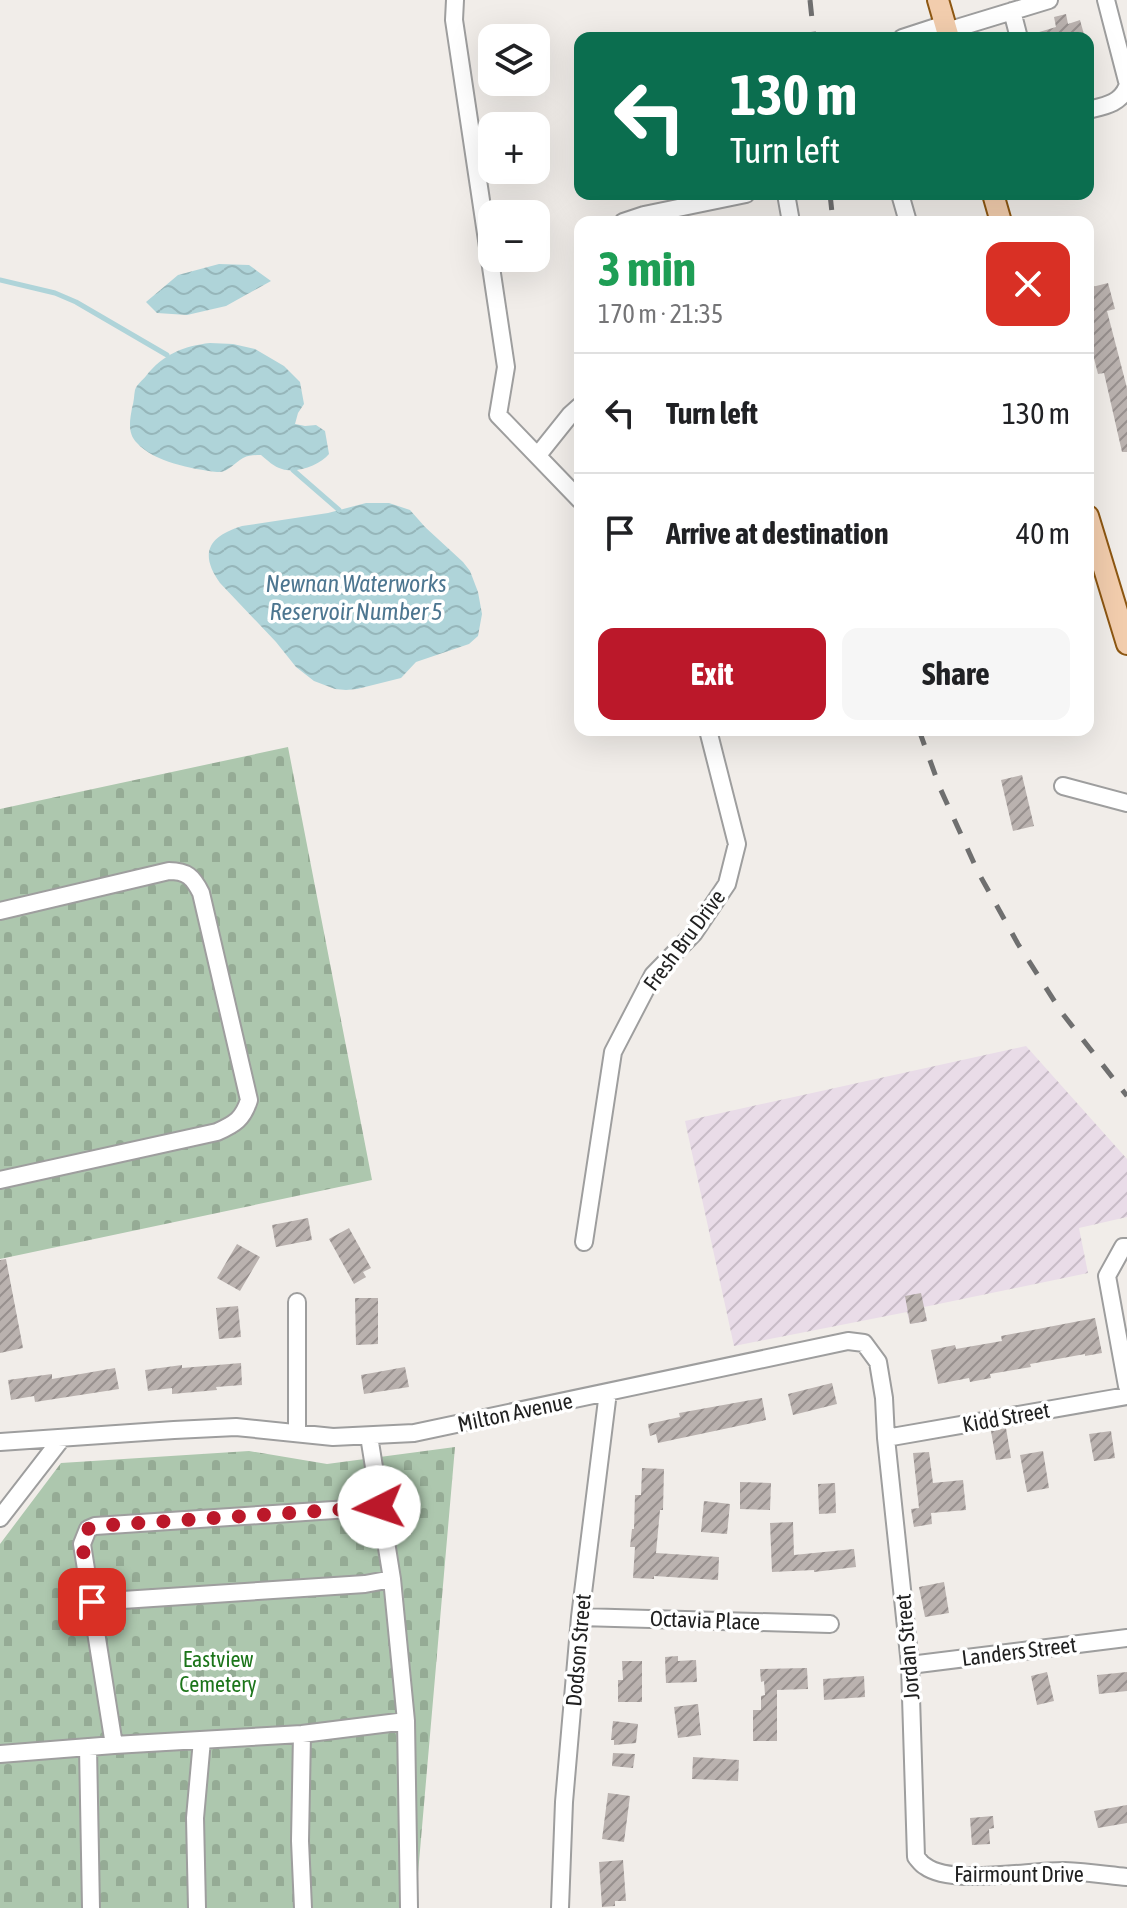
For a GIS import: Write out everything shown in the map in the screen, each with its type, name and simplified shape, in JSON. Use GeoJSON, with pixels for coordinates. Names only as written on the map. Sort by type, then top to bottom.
{"type":"FeatureCollection","features":[{"type":"Feature","properties":{"kind":"main road"},"geometry":{"type":"LineString","coordinates":[[938,0],[947,31]]}},
{"type":"Feature","properties":{"kind":"main road"},"geometry":{"type":"LineString","coordinates":[[1094,536],[1127,644]]}},
{"type":"Feature","properties":{"kind":"street"},"geometry":{"type":"LineString","coordinates":[[455,0],[454,20],[506,367],[498,415],[574,494]]}},
{"type":"Feature","properties":{"kind":"street"},"geometry":{"type":"LineString","coordinates":[[947,31],[1049,0]]}},
{"type":"Feature","properties":{"kind":"street"},"geometry":{"type":"LineString","coordinates":[[1106,0],[1127,81]]}},
{"type":"Feature","properties":{"kind":"street"},"geometry":{"type":"LineString","coordinates":[[1012,11],[1017,32]]}},
{"type":"Feature","properties":{"kind":"street"},"geometry":{"type":"LineString","coordinates":[[1094,108],[1114,103],[1123,96],[1127,87]]}},
{"type":"Feature","properties":{"kind":"street"},"geometry":{"type":"LineString","coordinates":[[641,216],[717,200]]}},
{"type":"Feature","properties":{"kind":"street"},"geometry":{"type":"LineString","coordinates":[[538,455],[574,411]]}},
{"type":"Feature","properties":{"kind":"street","name":"Fresh Bru Drive"},"geometry":{"type":"LineString","coordinates":[[584,1242],[613,1052],[653,975],[694,933],[727,884],[737,844],[710,736]]}},
{"type":"Feature","properties":{"kind":"street"},"geometry":{"type":"LineString","coordinates":[[1063,786],[1127,803]]}},
{"type":"Feature","properties":{"kind":"street"},"geometry":{"type":"LineString","coordinates":[[0,911],[169,871],[182,871],[195,881],[201,893],[249,1100],[246,1110],[235,1124],[217,1132],[0,1180]]}},
{"type":"Feature","properties":{"kind":"street"},"geometry":{"type":"LineString","coordinates":[[1127,1247],[1123,1247],[1107,1276],[1127,1386]]}},
{"type":"Feature","properties":{"kind":"street"},"geometry":{"type":"LineString","coordinates":[[297,1302],[297,1432]]}},
{"type":"Feature","properties":{"kind":"street","name":"Milton Avenue"},"geometry":{"type":"LineString","coordinates":[[0,1442],[236,1427],[333,1437],[414,1433],[848,1341],[864,1343],[878,1362],[886,1438]]}},
{"type":"Feature","properties":{"kind":"street","name":"Dodson Street"},"geometry":{"type":"LineString","coordinates":[[560,1908],[564,1802],[580,1617],[608,1392]]}},
{"type":"Feature","properties":{"kind":"street","name":"Kidd Street"},"geometry":{"type":"LineString","coordinates":[[886,1438],[1127,1396]]}},
{"type":"Feature","properties":{"kind":"street"},"geometry":{"type":"LineString","coordinates":[[369,1436],[392,1579],[406,1721],[409,1908]]}},
{"type":"Feature","properties":{"kind":"street"},"geometry":{"type":"LineString","coordinates":[[0,1518],[62,1438]]}},
{"type":"Feature","properties":{"kind":"street","name":"Jordan Street"},"geometry":{"type":"LineString","coordinates":[[886,1438],[910,1665],[916,1857]]}},
{"type":"Feature","properties":{"kind":"street"},"geometry":{"type":"LineString","coordinates":[[114,1745],[82,1544],[88,1529],[95,1526],[379,1507]]}},
{"type":"Feature","properties":{"kind":"street"},"geometry":{"type":"LineString","coordinates":[[92,1602],[365,1584],[392,1579]]}},
{"type":"Feature","properties":{"kind":"street","name":"Octavia Place"},"geometry":{"type":"LineString","coordinates":[[580,1617],[830,1624]]}},
{"type":"Feature","properties":{"kind":"street","name":"Landers Street"},"geometry":{"type":"LineString","coordinates":[[910,1665],[1127,1638]]}},
{"type":"Feature","properties":{"kind":"street"},"geometry":{"type":"LineString","coordinates":[[0,1754],[302,1734],[406,1721]]}},
{"type":"Feature","properties":{"kind":"street"},"geometry":{"type":"LineString","coordinates":[[302,1734],[300,1841],[303,1908]]}},
{"type":"Feature","properties":{"kind":"street"},"geometry":{"type":"LineString","coordinates":[[197,1908],[195,1818],[202,1740]]}},
{"type":"Feature","properties":{"kind":"street"},"geometry":{"type":"LineString","coordinates":[[88,1747],[91,1908]]}},
{"type":"Feature","properties":{"kind":"street","name":"Fairmount Drive"},"geometry":{"type":"LineString","coordinates":[[916,1857],[926,1867],[940,1873],[958,1875],[1066,1871],[1127,1877]]}},
{"type":"Feature","properties":{"kind":"shaded area"},"geometry":{"type":"Polygon","coordinates":[[[1026,1046],[1127,1159],[1127,1217],[1079,1228],[1088,1273],[924,1307],[927,1321],[910,1324],[907,1312],[734,1346],[685,1121],[1026,1046]]]}},
{"type":"Feature","properties":{"kind":"green space"},"geometry":{"type":"Polygon","coordinates":[[[288,747],[372,1180],[0,1259],[0,809],[288,747]]]}},
{"type":"Feature","properties":{"kind":"green space","name":"Eastview Cemetery"},"geometry":{"type":"Polygon","coordinates":[[[455,1447],[415,1908],[0,1908],[0,1544],[61,1463],[249,1451],[327,1464],[455,1447]]]}},
{"type":"Feature","properties":{"kind":"water"},"geometry":{"type":"Polygon","coordinates":[[[219,264],[249,265],[271,281],[226,306],[187,315],[157,313],[146,302],[178,275],[219,264]]]}},
{"type":"Feature","properties":{"kind":"water"},"geometry":{"type":"Polygon","coordinates":[[[210,343],[255,349],[284,366],[300,382],[304,404],[295,424],[316,425],[325,431],[329,454],[314,465],[294,470],[279,468],[261,455],[252,455],[217,472],[185,467],[144,450],[132,435],[130,426],[137,386],[167,357],[191,346],[210,343]]]}},
{"type":"Feature","properties":{"kind":"water","name":"Newnan Waterworks Reservoir Number 5"},"geometry":{"type":"Polygon","coordinates":[[[366,503],[389,503],[410,510],[470,571],[482,614],[478,636],[469,644],[416,662],[401,678],[357,689],[335,689],[314,681],[296,667],[220,583],[213,572],[209,554],[215,540],[242,526],[328,513],[366,503]]]}},
{"type":"Feature","properties":{"kind":"building"},"geometry":{"type":"Polygon","coordinates":[[[1066,14],[1068,24],[1080,20],[1083,32],[1039,32],[1056,27],[1054,17],[1066,14]]]}},
{"type":"Feature","properties":{"kind":"building"},"geometry":{"type":"Polygon","coordinates":[[[1108,283],[1115,309],[1107,311],[1127,388],[1127,452],[1122,452],[1104,373],[1098,374],[1094,358],[1094,286],[1108,283]]]}},
{"type":"Feature","properties":{"kind":"building"},"geometry":{"type":"Polygon","coordinates":[[[1022,775],[1034,826],[1013,831],[1001,780],[1022,775]]]}},
{"type":"Feature","properties":{"kind":"building"},"geometry":{"type":"Polygon","coordinates":[[[308,1218],[312,1240],[276,1247],[272,1225],[308,1218]]]}},
{"type":"Feature","properties":{"kind":"building"},"geometry":{"type":"Polygon","coordinates":[[[349,1228],[371,1268],[363,1272],[366,1277],[354,1284],[329,1239],[349,1228]]]}},
{"type":"Feature","properties":{"kind":"building"},"geometry":{"type":"Polygon","coordinates":[[[237,1244],[260,1257],[240,1291],[217,1278],[237,1244]]]}},
{"type":"Feature","properties":{"kind":"building"},"geometry":{"type":"Polygon","coordinates":[[[6,1259],[23,1348],[0,1353],[0,1260],[6,1259]]]}},
{"type":"Feature","properties":{"kind":"building"},"geometry":{"type":"Polygon","coordinates":[[[921,1293],[927,1321],[910,1324],[905,1296],[921,1293]]]}},
{"type":"Feature","properties":{"kind":"building"},"geometry":{"type":"Polygon","coordinates":[[[355,1298],[378,1298],[378,1344],[356,1345],[355,1298]]]}},
{"type":"Feature","properties":{"kind":"building"},"geometry":{"type":"Polygon","coordinates":[[[238,1306],[241,1337],[219,1339],[216,1308],[238,1306]]]}},
{"type":"Feature","properties":{"kind":"building"},"geometry":{"type":"Polygon","coordinates":[[[1095,1318],[1102,1353],[1030,1364],[1031,1367],[990,1374],[991,1378],[970,1382],[969,1378],[938,1384],[931,1350],[1002,1341],[1001,1336],[1095,1318]]]}},
{"type":"Feature","properties":{"kind":"building"},"geometry":{"type":"Polygon","coordinates":[[[241,1363],[242,1385],[172,1394],[172,1388],[148,1391],[145,1370],[241,1363]]]}},
{"type":"Feature","properties":{"kind":"building"},"geometry":{"type":"Polygon","coordinates":[[[405,1367],[409,1387],[364,1394],[361,1375],[405,1367]]]}},
{"type":"Feature","properties":{"kind":"building"},"geometry":{"type":"Polygon","coordinates":[[[115,1368],[119,1389],[35,1402],[34,1396],[11,1400],[8,1380],[52,1374],[52,1379],[115,1368]]]}},
{"type":"Feature","properties":{"kind":"building"},"geometry":{"type":"Polygon","coordinates":[[[832,1383],[837,1404],[793,1415],[788,1394],[832,1383]]]}},
{"type":"Feature","properties":{"kind":"building"},"geometry":{"type":"Polygon","coordinates":[[[762,1398],[766,1420],[658,1443],[656,1434],[650,1436],[648,1424],[680,1417],[679,1413],[762,1398]]]}},
{"type":"Feature","properties":{"kind":"building"},"geometry":{"type":"Polygon","coordinates":[[[1006,1428],[1011,1458],[996,1460],[991,1431],[1006,1428]]]}},
{"type":"Feature","properties":{"kind":"building"},"geometry":{"type":"Polygon","coordinates":[[[1111,1431],[1115,1458],[1094,1461],[1089,1434],[1111,1431]]]}},
{"type":"Feature","properties":{"kind":"building"},"geometry":{"type":"Polygon","coordinates":[[[1043,1451],[1049,1488],[1027,1492],[1020,1455],[1043,1451]]]}},
{"type":"Feature","properties":{"kind":"building"},"geometry":{"type":"Polygon","coordinates":[[[929,1452],[933,1483],[963,1480],[966,1510],[931,1513],[932,1524],[914,1527],[911,1509],[919,1508],[913,1453],[929,1452]]]}},
{"type":"Feature","properties":{"kind":"building"},"geometry":{"type":"Polygon","coordinates":[[[642,1468],[664,1469],[663,1510],[660,1510],[656,1553],[719,1557],[718,1580],[654,1576],[654,1579],[633,1578],[635,1547],[630,1547],[635,1495],[641,1495],[642,1468]]]}},
{"type":"Feature","properties":{"kind":"building"},"geometry":{"type":"Polygon","coordinates":[[[740,1482],[771,1483],[770,1510],[740,1509],[740,1482]]]}},
{"type":"Feature","properties":{"kind":"building"},"geometry":{"type":"Polygon","coordinates":[[[835,1483],[836,1513],[819,1514],[818,1484],[835,1483]]]}},
{"type":"Feature","properties":{"kind":"building"},"geometry":{"type":"Polygon","coordinates":[[[704,1501],[730,1504],[727,1534],[701,1532],[704,1501]]]}},
{"type":"Feature","properties":{"kind":"building"},"geometry":{"type":"Polygon","coordinates":[[[793,1522],[794,1555],[854,1549],[856,1567],[814,1572],[772,1572],[770,1523],[793,1522]]]}},
{"type":"Feature","properties":{"kind":"building"},"geometry":{"type":"Polygon","coordinates":[[[944,1582],[949,1613],[925,1617],[919,1587],[944,1582]]]}},
{"type":"Feature","properties":{"kind":"building"},"geometry":{"type":"Polygon","coordinates":[[[678,1656],[678,1661],[696,1660],[697,1682],[666,1683],[665,1657],[678,1656]]]}},
{"type":"Feature","properties":{"kind":"building"},"geometry":{"type":"Polygon","coordinates":[[[622,1661],[642,1661],[642,1702],[618,1702],[618,1680],[623,1680],[622,1661]]]}},
{"type":"Feature","properties":{"kind":"building"},"geometry":{"type":"Polygon","coordinates":[[[807,1668],[808,1689],[777,1690],[777,1741],[753,1741],[753,1710],[761,1710],[761,1696],[765,1695],[760,1669],[807,1668]]]}},
{"type":"Feature","properties":{"kind":"building"},"geometry":{"type":"Polygon","coordinates":[[[1047,1672],[1054,1701],[1037,1705],[1031,1676],[1047,1672]]]}},
{"type":"Feature","properties":{"kind":"building"},"geometry":{"type":"Polygon","coordinates":[[[1127,1672],[1127,1691],[1099,1694],[1097,1675],[1127,1672]]]}},
{"type":"Feature","properties":{"kind":"building"},"geometry":{"type":"Polygon","coordinates":[[[864,1676],[865,1697],[824,1700],[823,1679],[864,1676]]]}},
{"type":"Feature","properties":{"kind":"building"},"geometry":{"type":"Polygon","coordinates":[[[698,1704],[701,1735],[678,1738],[674,1707],[698,1704]]]}},
{"type":"Feature","properties":{"kind":"building"},"geometry":{"type":"Polygon","coordinates":[[[613,1721],[638,1724],[636,1743],[614,1745],[614,1740],[611,1740],[613,1721]]]}},
{"type":"Feature","properties":{"kind":"building"},"geometry":{"type":"Polygon","coordinates":[[[613,1753],[635,1754],[633,1768],[612,1766],[613,1753]]]}},
{"type":"Feature","properties":{"kind":"building"},"geometry":{"type":"Polygon","coordinates":[[[693,1757],[739,1760],[738,1781],[692,1779],[693,1757]]]}},
{"type":"Feature","properties":{"kind":"building"},"geometry":{"type":"Polygon","coordinates":[[[608,1793],[630,1796],[624,1842],[602,1839],[608,1793]]]}},
{"type":"Feature","properties":{"kind":"building"},"geometry":{"type":"Polygon","coordinates":[[[1127,1805],[1127,1823],[1098,1828],[1094,1811],[1127,1805]]]}},
{"type":"Feature","properties":{"kind":"building"},"geometry":{"type":"Polygon","coordinates":[[[993,1816],[994,1828],[989,1829],[990,1844],[972,1845],[970,1818],[993,1816]]]}},
{"type":"Feature","properties":{"kind":"building"},"geometry":{"type":"Polygon","coordinates":[[[623,1860],[626,1901],[615,1901],[615,1906],[602,1907],[599,1862],[623,1860]]]}},
{"type":"Feature","properties":{"kind":"waterway"},"geometry":{"type":"LineString","coordinates":[[0,280],[55,293],[76,302],[167,355]]}},
{"type":"Feature","properties":{"kind":"waterway"},"geometry":{"type":"LineString","coordinates":[[293,470],[339,510]]}},
{"type":"Feature","properties":{"kind":"railway"},"geometry":{"type":"LineString","coordinates":[[810,0],[813,32]]}},
{"type":"Feature","properties":{"kind":"railway"},"geometry":{"type":"LineString","coordinates":[[831,200],[832,216]]}},
{"type":"Feature","properties":{"kind":"railway"},"geometry":{"type":"LineString","coordinates":[[921,736],[940,788],[978,872],[1018,944],[1062,1013],[1127,1096]]}},
{"type":"Feature","properties":{"kind":"route"},"geometry":{"type":"LineString","coordinates":[[92,1602],[82,1544],[88,1529],[95,1526],[379,1507]]}}]}
